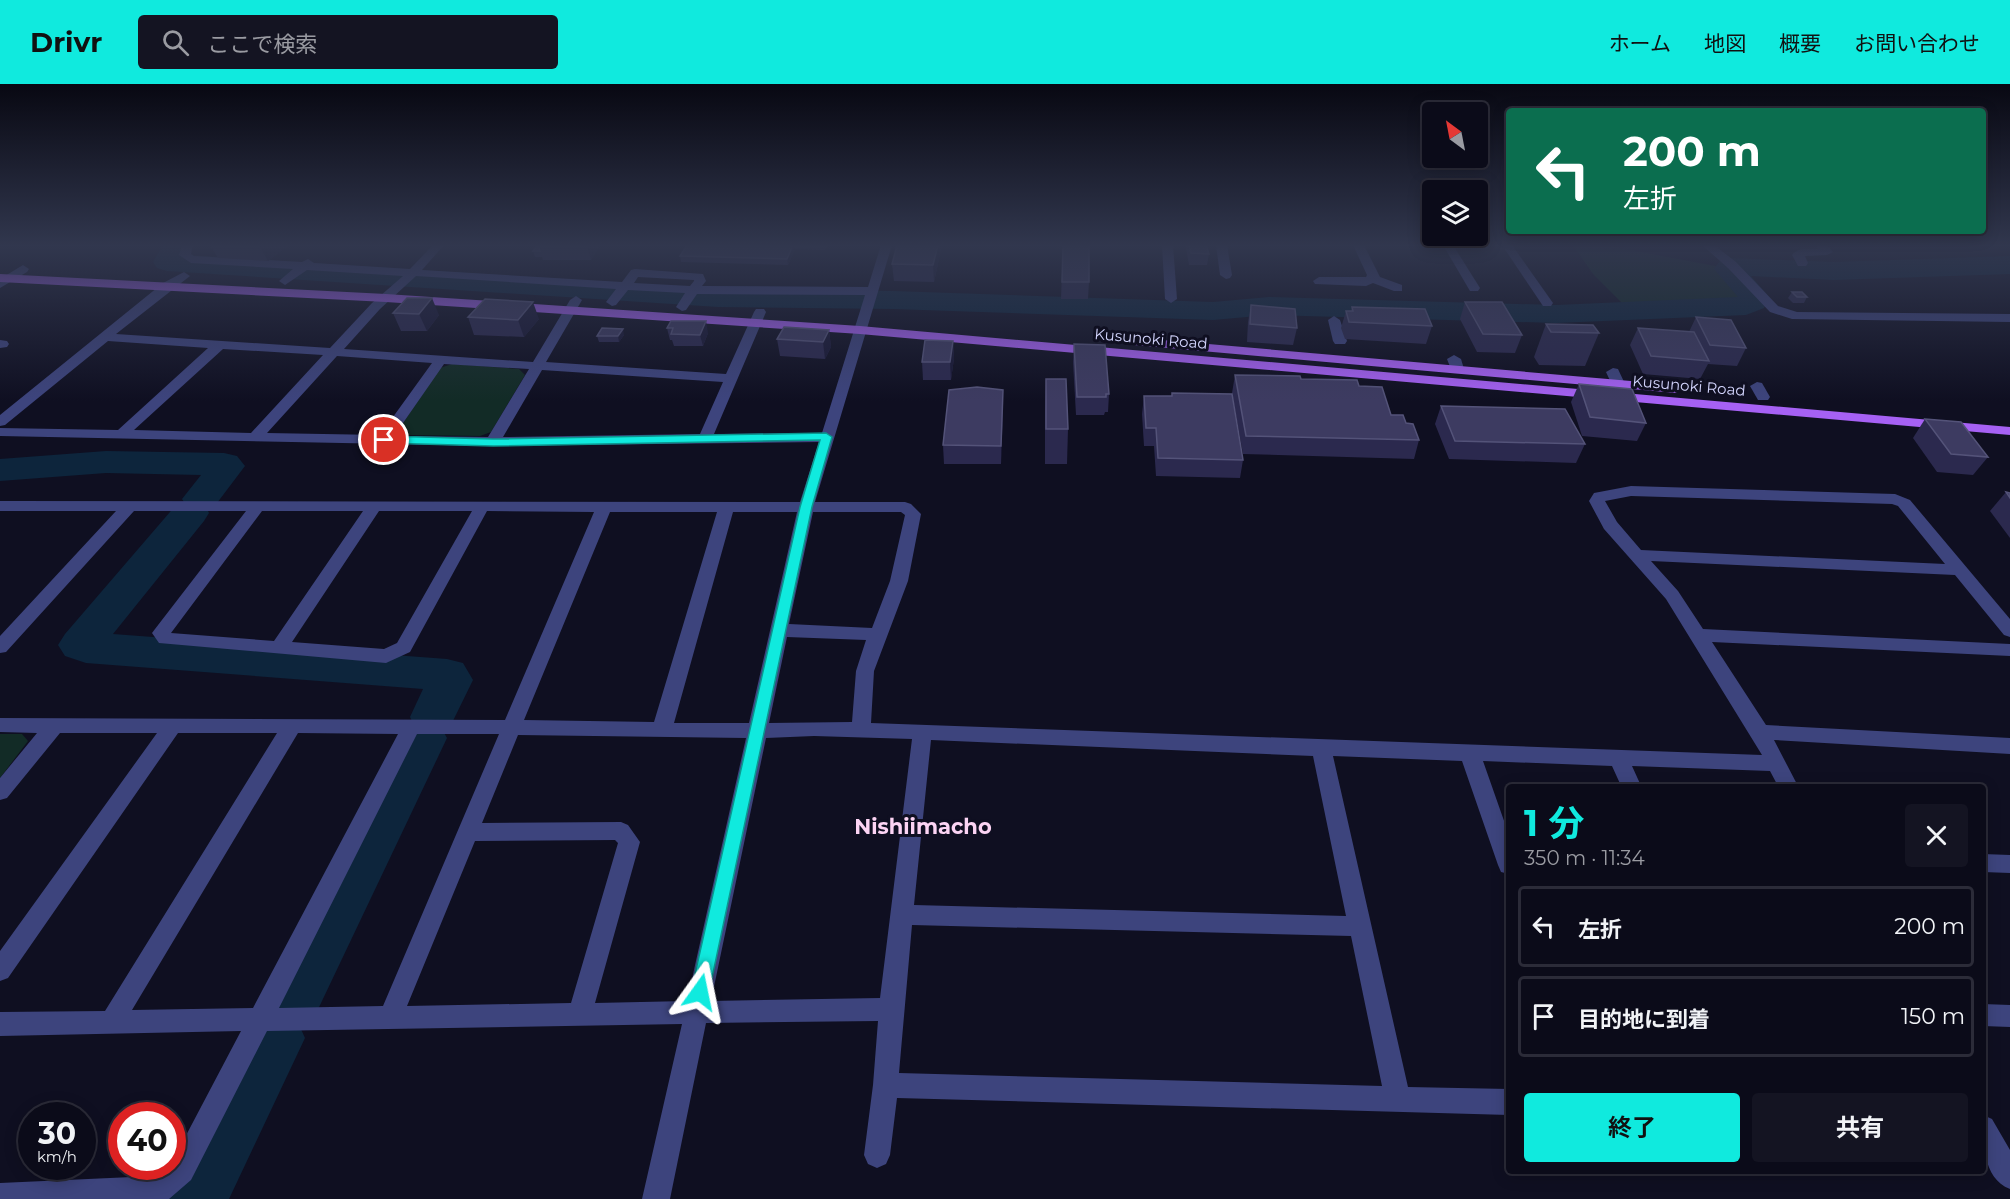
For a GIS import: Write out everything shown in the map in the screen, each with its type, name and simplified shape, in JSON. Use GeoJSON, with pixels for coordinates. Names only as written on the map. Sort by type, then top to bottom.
{"type":"FeatureCollection","features":[{"type":"Feature","properties":{"kind":"main road","name":"Kusunoki Road"},"geometry":{"type":"LineString","coordinates":[[511,297],[573,305],[861,325],[2010,431]]}},
{"type":"Feature","properties":{"kind":"main road","name":"Kusunoki Road"},"geometry":{"type":"LineString","coordinates":[[534,297],[573,305],[604,297]]}},
{"type":"Feature","properties":{"kind":"main road","name":"Kusunoki Road"},"geometry":{"type":"LineString","coordinates":[[676,297],[689,298],[758,317]]}},
{"type":"Feature","properties":{"kind":"main road","name":"Kusunoki Road"},"geometry":{"type":"LineString","coordinates":[[861,325],[1236,345],[1760,391],[2010,418]]}},
{"type":"Feature","properties":{"kind":"street"},"geometry":{"type":"LineString","coordinates":[[0,422],[107,337],[151,297]]}},
{"type":"Feature","properties":{"kind":"street"},"geometry":{"type":"LineString","coordinates":[[255,437],[333,351],[388,297]]}},
{"type":"Feature","properties":{"kind":"street"},"geometry":{"type":"LineString","coordinates":[[676,297],[777,297]]}},
{"type":"Feature","properties":{"kind":"street"},"geometry":{"type":"LineString","coordinates":[[656,1199],[806,507],[871,297]]}},
{"type":"Feature","properties":{"kind":"street"},"geometry":{"type":"LineString","coordinates":[[1543,297],[1547,303]]}},
{"type":"Feature","properties":{"kind":"street"},"geometry":{"type":"LineString","coordinates":[[1763,297],[1774,309],[1796,316],[2010,318]]}},
{"type":"Feature","properties":{"kind":"street"},"geometry":{"type":"LineString","coordinates":[[493,442],[573,305]]}},
{"type":"Feature","properties":{"kind":"street"},"geometry":{"type":"LineString","coordinates":[[705,439],[758,317]]}},
{"type":"Feature","properties":{"kind":"street"},"geometry":{"type":"LineString","coordinates":[[1334,320],[1340,341]]}},
{"type":"Feature","properties":{"kind":"street"},"geometry":{"type":"LineString","coordinates":[[107,337],[732,379]]}},
{"type":"Feature","properties":{"kind":"street"},"geometry":{"type":"LineString","coordinates":[[122,434],[220,344]]}},
{"type":"Feature","properties":{"kind":"street"},"geometry":{"type":"LineString","coordinates":[[384,440],[441,359]]}},
{"type":"Feature","properties":{"kind":"street"},"geometry":{"type":"LineString","coordinates":[[0,403],[22,404]]}},
{"type":"Feature","properties":{"kind":"street"},"geometry":{"type":"LineString","coordinates":[[0,432],[493,442],[826,437]]}},
{"type":"Feature","properties":{"kind":"street"},"geometry":{"type":"LineString","coordinates":[[1787,784],[1760,732],[1672,595],[1610,525],[1598,501],[1600,496],[1631,491],[1895,499],[1904,503],[2010,631]]}},
{"type":"Feature","properties":{"kind":"street"},"geometry":{"type":"LineString","coordinates":[[0,647],[130,506]]}},
{"type":"Feature","properties":{"kind":"street"},"geometry":{"type":"LineString","coordinates":[[3,508],[130,506],[905,507],[913,514],[899,580],[865,671],[861,730]]}},
{"type":"Feature","properties":{"kind":"street"},"geometry":{"type":"LineString","coordinates":[[258,506],[161,633],[165,639],[386,656],[405,647],[482,507]]}},
{"type":"Feature","properties":{"kind":"street"},"geometry":{"type":"LineString","coordinates":[[279,647],[375,506]]}},
{"type":"Feature","properties":{"kind":"street"},"geometry":{"type":"LineString","coordinates":[[390,1017],[604,507]]}},
{"type":"Feature","properties":{"kind":"street"},"geometry":{"type":"LineString","coordinates":[[662,729],[726,507]]}},
{"type":"Feature","properties":{"kind":"street"},"geometry":{"type":"LineString","coordinates":[[1635,555],[1960,570]]}},
{"type":"Feature","properties":{"kind":"street"},"geometry":{"type":"LineString","coordinates":[[779,630],[877,634]]}},
{"type":"Feature","properties":{"kind":"street"},"geometry":{"type":"LineString","coordinates":[[1697,635],[2010,650]]}},
{"type":"Feature","properties":{"kind":"street"},"geometry":{"type":"LineString","coordinates":[[0,725],[861,730],[1321,749],[1774,763]]}},
{"type":"Feature","properties":{"kind":"street"},"geometry":{"type":"LineString","coordinates":[[0,792],[55,725]]}},
{"type":"Feature","properties":{"kind":"street"},"geometry":{"type":"LineString","coordinates":[[0,970],[173,726]]}},
{"type":"Feature","properties":{"kind":"street"},"geometry":{"type":"LineString","coordinates":[[112,1022],[292,726]]}},
{"type":"Feature","properties":{"kind":"street"},"geometry":{"type":"LineString","coordinates":[[0,1197],[159,1189],[182,1171],[411,727]]}},
{"type":"Feature","properties":{"kind":"street"},"geometry":{"type":"LineString","coordinates":[[1760,732],[2010,746]]}},
{"type":"Feature","properties":{"kind":"street"},"geometry":{"type":"LineString","coordinates":[[877,1155],[922,734]]}},
{"type":"Feature","properties":{"kind":"street"},"geometry":{"type":"LineString","coordinates":[[1321,749],[1398,1099]]}},
{"type":"Feature","properties":{"kind":"street"},"geometry":{"type":"LineString","coordinates":[[1470,754],[1506,856]]}},
{"type":"Feature","properties":{"kind":"street"},"geometry":{"type":"LineString","coordinates":[[1618,758],[1630,784]]}},
{"type":"Feature","properties":{"kind":"street"},"geometry":{"type":"LineString","coordinates":[[468,832],[621,831],[629,842],[580,1014]]}},
{"type":"Feature","properties":{"kind":"street"},"geometry":{"type":"LineString","coordinates":[[1986,863],[2010,864]]}},
{"type":"Feature","properties":{"kind":"street"},"geometry":{"type":"LineString","coordinates":[[901,915],[1361,926]]}},
{"type":"Feature","properties":{"kind":"street"},"geometry":{"type":"LineString","coordinates":[[0,1024],[891,1009]]}},
{"type":"Feature","properties":{"kind":"street"},"geometry":{"type":"LineString","coordinates":[[1986,1015],[2010,1016]]}},
{"type":"Feature","properties":{"kind":"street"},"geometry":{"type":"LineString","coordinates":[[886,1085],[1506,1102]]}},
{"type":"Feature","properties":{"kind":"street"},"geometry":{"type":"LineString","coordinates":[[1986,1133],[2010,1176]]}},
{"type":"Feature","properties":{"kind":"green space"},"geometry":{"type":"Polygon","coordinates":[[[1616,297],[1750,297],[1744,303],[1629,310],[1616,297]]]}},
{"type":"Feature","properties":{"kind":"green space"},"geometry":{"type":"Polygon","coordinates":[[[452,364],[519,369],[525,375],[491,432],[480,436],[402,435],[399,429],[440,368],[452,364]]]}},
{"type":"Feature","properties":{"kind":"green space"},"geometry":{"type":"Polygon","coordinates":[[[0,734],[22,734],[28,741],[0,778],[0,734]]]}},
{"type":"Feature","properties":{"kind":"building"},"geometry":{"type":"Polygon","coordinates":[[[407,298],[432,298],[419,314],[393,313],[407,298]]]}},
{"type":"Feature","properties":{"kind":"building"},"geometry":{"type":"Polygon","coordinates":[[[485,299],[533,302],[518,320],[468,317],[485,299]]]}},
{"type":"Feature","properties":{"kind":"building"},"geometry":{"type":"Polygon","coordinates":[[[1465,302],[1502,302],[1522,335],[1483,334],[1465,302]]]}},
{"type":"Feature","properties":{"kind":"building"},"geometry":{"type":"Polygon","coordinates":[[[1251,305],[1295,309],[1297,328],[1250,324],[1251,305]]]}},
{"type":"Feature","properties":{"kind":"building"},"geometry":{"type":"Polygon","coordinates":[[[1352,307],[1425,309],[1432,326],[1349,322],[1346,311],[1353,311],[1352,307]]]}},
{"type":"Feature","properties":{"kind":"building"},"geometry":{"type":"Polygon","coordinates":[[[1696,317],[1731,320],[1746,348],[1710,345],[1696,317]]]}},
{"type":"Feature","properties":{"kind":"building"},"geometry":{"type":"Polygon","coordinates":[[[671,321],[706,321],[700,335],[671,334],[673,328],[667,328],[671,321]]]}},
{"type":"Feature","properties":{"kind":"building"},"geometry":{"type":"Polygon","coordinates":[[[1546,324],[1593,325],[1599,333],[1551,332],[1546,324]]]}},
{"type":"Feature","properties":{"kind":"building"},"geometry":{"type":"Polygon","coordinates":[[[784,327],[829,330],[823,342],[777,339],[784,327]]]}},
{"type":"Feature","properties":{"kind":"building"},"geometry":{"type":"Polygon","coordinates":[[[602,328],[623,329],[618,336],[597,336],[602,328]]]}},
{"type":"Feature","properties":{"kind":"building"},"geometry":{"type":"Polygon","coordinates":[[[1638,328],[1694,332],[1709,361],[1651,356],[1638,328]]]}},
{"type":"Feature","properties":{"kind":"building"},"geometry":{"type":"Polygon","coordinates":[[[925,340],[953,341],[950,362],[922,362],[925,340]]]}},
{"type":"Feature","properties":{"kind":"building"},"geometry":{"type":"Polygon","coordinates":[[[1074,344],[1105,345],[1109,394],[1106,394],[1106,397],[1077,397],[1074,344]]]}},
{"type":"Feature","properties":{"kind":"building"},"geometry":{"type":"Polygon","coordinates":[[[1235,375],[1357,380],[1359,386],[1382,387],[1391,415],[1403,415],[1406,423],[1413,424],[1419,440],[1246,436],[1235,375]]]}},
{"type":"Feature","properties":{"kind":"building"},"geometry":{"type":"Polygon","coordinates":[[[1046,379],[1066,379],[1068,429],[1046,429],[1046,379]]]}},
{"type":"Feature","properties":{"kind":"building"},"geometry":{"type":"Polygon","coordinates":[[[1579,384],[1632,389],[1646,423],[1590,417],[1579,384]]]}},
{"type":"Feature","properties":{"kind":"building"},"geometry":{"type":"Polygon","coordinates":[[[977,387],[1003,390],[1001,446],[943,445],[949,390],[977,387]]]}},
{"type":"Feature","properties":{"kind":"building"},"geometry":{"type":"Polygon","coordinates":[[[1172,393],[1232,394],[1243,460],[1158,458],[1156,428],[1146,428],[1144,396],[1172,396],[1172,393]]]}},
{"type":"Feature","properties":{"kind":"building"},"geometry":{"type":"Polygon","coordinates":[[[1441,406],[1565,409],[1585,444],[1455,441],[1441,406]]]}},
{"type":"Feature","properties":{"kind":"building"},"geometry":{"type":"Polygon","coordinates":[[[1925,419],[1961,422],[1988,457],[1951,454],[1925,419]]]}},
{"type":"Feature","properties":{"kind":"waterway"},"geometry":{"type":"LineString","coordinates":[[703,297],[893,300],[1213,311],[1269,306],[1556,314],[1746,306],[1753,302],[1754,297]]}},
{"type":"Feature","properties":{"kind":"waterway"},"geometry":{"type":"LineString","coordinates":[[0,470],[106,462],[224,464],[227,466],[201,499]]}},
{"type":"Feature","properties":{"kind":"waterway"},"geometry":{"type":"LineString","coordinates":[[190,513],[80,645],[447,675],[450,680],[433,717]]}},
{"type":"Feature","properties":{"kind":"waterway"},"geometry":{"type":"LineString","coordinates":[[292,1003],[423,738]]}},
{"type":"Feature","properties":{"kind":"waterway"},"geometry":{"type":"LineString","coordinates":[[195,1199],[275,1038]]}},
{"type":"Feature","properties":{"kind":"district","name":"Nishiimacho"},"geometry":{"type":"Point","coordinates":[923,827]}},
{"type":"Feature","properties":{"kind":"route"},"geometry":{"type":"LineString","coordinates":[[384,440],[493,442],[826,437],[806,507],[700,992]]}}]}
